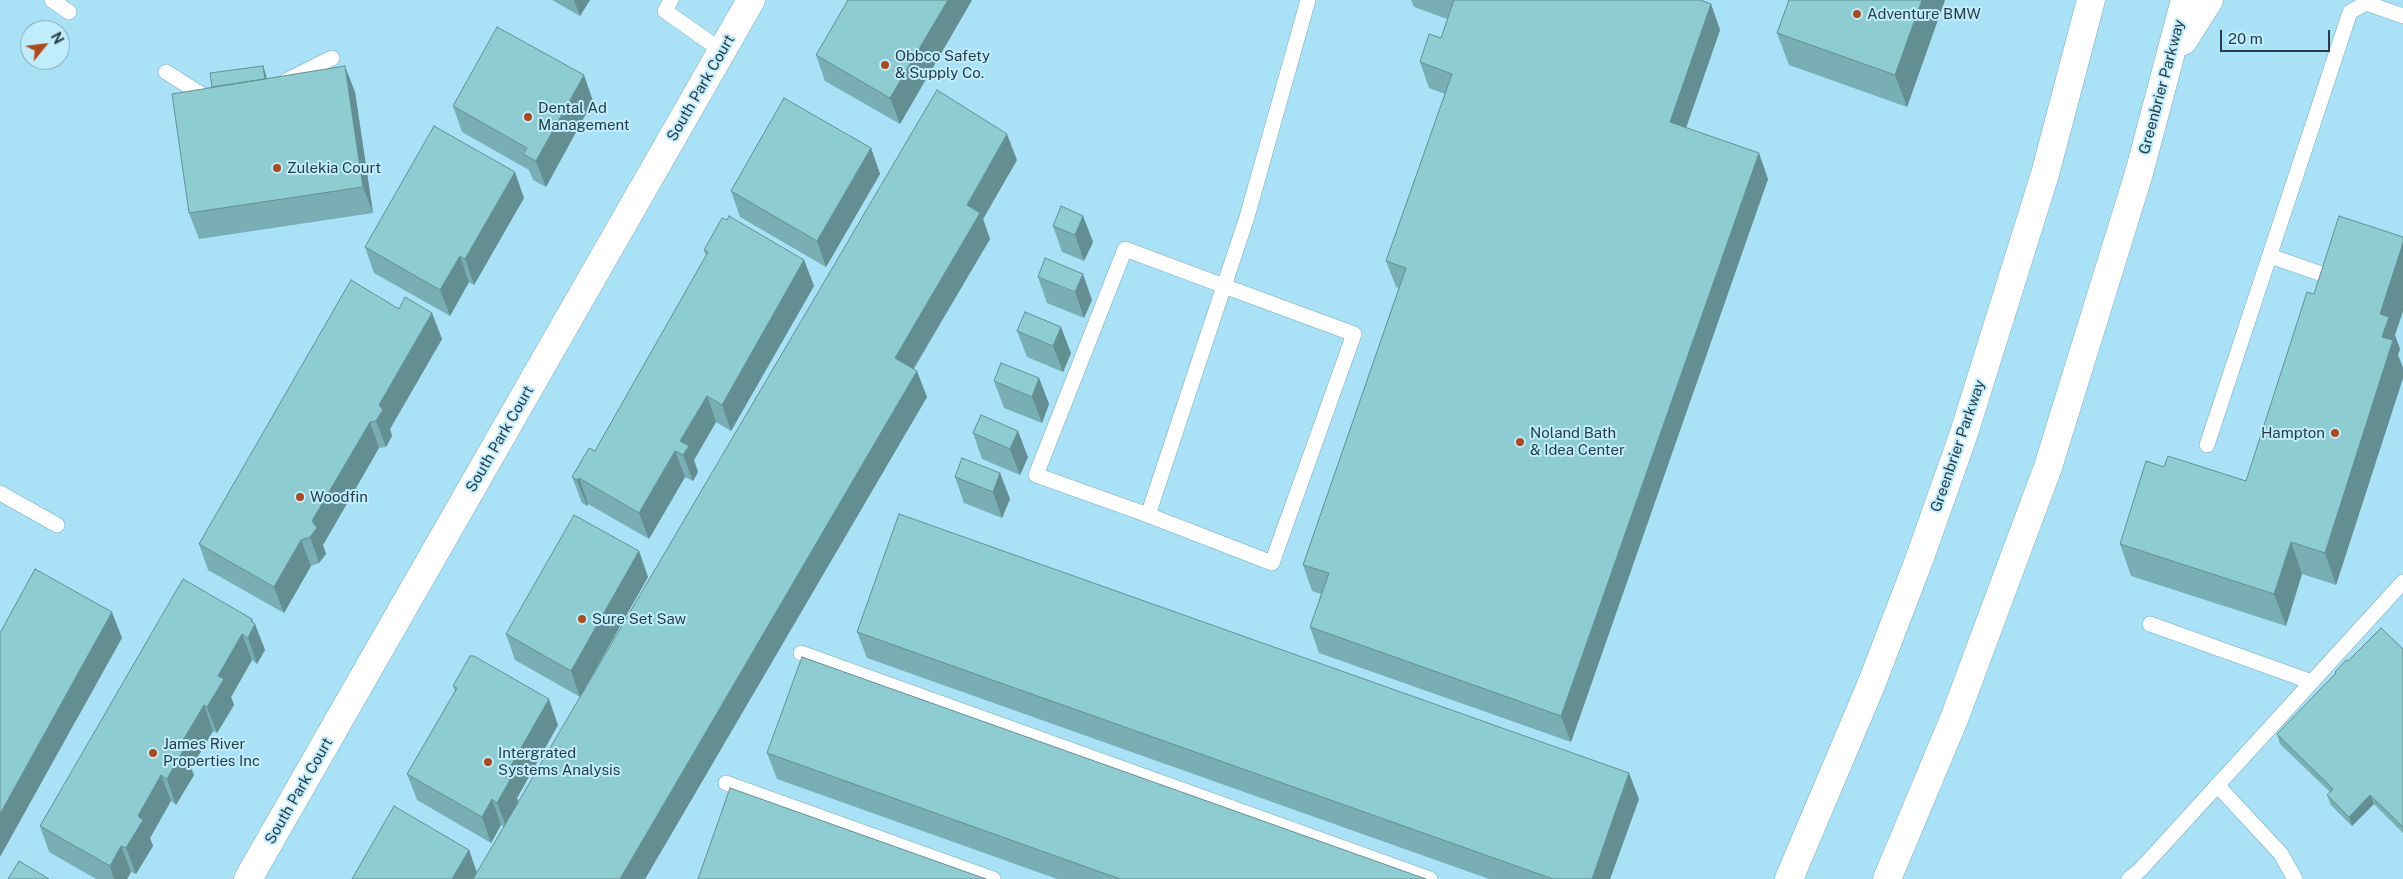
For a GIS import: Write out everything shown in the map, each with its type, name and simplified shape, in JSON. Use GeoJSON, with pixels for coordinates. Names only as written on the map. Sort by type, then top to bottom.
{"type":"FeatureCollection","features":[{"type":"Feature","properties":{"kind":"main road","name":"South Park Court"},"geometry":{"type":"LineString","coordinates":[[248,879],[751,0]]}},
{"type":"Feature","properties":{"kind":"main road","name":"Greenbrier Parkway"},"geometry":{"type":"LineString","coordinates":[[1789,879],[1821,808],[1871,685],[1919,560],[1963,436],[2045,174],[2091,0]]}},
{"type":"Feature","properties":{"kind":"main road","name":"Greenbrier Parkway"},"geometry":{"type":"LineString","coordinates":[[1888,879],[1957,710],[2048,467],[2136,182],[2186,0]]}},
{"type":"Feature","properties":{"kind":"main road"},"geometry":{"type":"LineString","coordinates":[[2168,65],[2209,0]]}},
{"type":"Feature","properties":{"kind":"lane"},"geometry":{"type":"LineString","coordinates":[[52,0],[69,12]]}},
{"type":"Feature","properties":{"kind":"lane"},"geometry":{"type":"LineString","coordinates":[[671,0],[665,11],[722,51]]}},
{"type":"Feature","properties":{"kind":"lane"},"geometry":{"type":"LineString","coordinates":[[1148,515],[1247,217],[1308,0]]}},
{"type":"Feature","properties":{"kind":"lane"},"geometry":{"type":"LineString","coordinates":[[2207,445],[2350,12],[2366,3],[2403,16]]}},
{"type":"Feature","properties":{"kind":"lane"},"geometry":{"type":"LineString","coordinates":[[273,85],[282,83],[332,58]]}},
{"type":"Feature","properties":{"kind":"lane"},"geometry":{"type":"LineString","coordinates":[[166,72],[204,96],[224,93]]}},
{"type":"Feature","properties":{"kind":"lane"},"geometry":{"type":"LineString","coordinates":[[1125,248],[1354,334],[1272,563],[1148,515],[1036,476],[1125,248]]}},
{"type":"Feature","properties":{"kind":"lane"},"geometry":{"type":"LineString","coordinates":[[2270,256],[2340,280]]}},
{"type":"Feature","properties":{"kind":"lane"},"geometry":{"type":"LineString","coordinates":[[0,493],[57,526]]}},
{"type":"Feature","properties":{"kind":"lane"},"geometry":{"type":"LineString","coordinates":[[2129,879],[2141,869],[2401,587]]}},
{"type":"Feature","properties":{"kind":"lane"},"geometry":{"type":"LineString","coordinates":[[2150,624],[2312,682]]}},
{"type":"Feature","properties":{"kind":"lane"},"geometry":{"type":"LineString","coordinates":[[801,653],[1430,879]]}},
{"type":"Feature","properties":{"kind":"lane"},"geometry":{"type":"LineString","coordinates":[[726,783],[993,879]]}},
{"type":"Feature","properties":{"kind":"lane"},"geometry":{"type":"LineString","coordinates":[[2218,785],[2281,854],[2295,879]]}},
{"type":"Feature","properties":{"kind":"building","name":"Obbco Safety & Supply Co."},"geometry":{"type":"Polygon","coordinates":[[[848,0],[948,0],[890,98],[816,55],[848,0]]]}},
{"type":"Feature","properties":{"kind":"building","name":"Noland Bath & Idea Center"},"geometry":{"type":"Polygon","coordinates":[[[1454,0],[1700,0],[1711,4],[1670,122],[1759,153],[1561,716],[1310,627],[1329,573],[1303,565],[1406,268],[1386,261],[1452,74],[1420,62],[1429,34],[1441,38],[1454,0]]]}},
{"type":"Feature","properties":{"kind":"building"},"geometry":{"type":"Polygon","coordinates":[[[1789,0],[1922,0],[1895,75],[1777,33],[1789,0]]]}},
{"type":"Feature","properties":{"kind":"building","name":"Dental Ad Management"},"geometry":{"type":"Polygon","coordinates":[[[497,27],[584,75],[536,161],[523,154],[527,148],[453,106],[497,27]]]}},
{"type":"Feature","properties":{"kind":"building"},"geometry":{"type":"Polygon","coordinates":[[[263,66],[265,79],[212,87],[210,73],[263,66]]]}},
{"type":"Feature","properties":{"kind":"building","name":"Zulekia Court"},"geometry":{"type":"Polygon","coordinates":[[[345,66],[363,187],[189,213],[172,94],[345,66]]]}},
{"type":"Feature","properties":{"kind":"building"},"geometry":{"type":"Polygon","coordinates":[[[937,90],[1007,134],[967,205],[980,213],[895,358],[917,371],[620,879],[473,879],[937,90]]]}},
{"type":"Feature","properties":{"kind":"building"},"geometry":{"type":"Polygon","coordinates":[[[784,98],[871,148],[817,241],[731,191],[784,98]]]}},
{"type":"Feature","properties":{"kind":"building"},"geometry":{"type":"Polygon","coordinates":[[[434,126],[515,172],[465,259],[460,256],[440,290],[365,247],[434,126]]]}},
{"type":"Feature","properties":{"kind":"building"},"geometry":{"type":"Polygon","coordinates":[[[1061,206],[1083,216],[1075,235],[1053,226],[1061,206]]]}},
{"type":"Feature","properties":{"kind":"building"},"geometry":{"type":"Polygon","coordinates":[[[729,216],[804,260],[722,405],[707,396],[680,441],[689,446],[683,455],[675,451],[639,513],[579,478],[577,480],[572,477],[589,448],[595,451],[708,252],[704,250],[722,218],[727,220],[729,216]]]}},
{"type":"Feature","properties":{"kind":"building","name":"Hampton"},"geometry":{"type":"Polygon","coordinates":[[[2339,216],[2403,237],[2403,243],[2380,314],[2389,317],[2382,337],[2393,340],[2325,553],[2291,542],[2274,594],[2120,544],[2146,461],[2164,467],[2168,456],[2246,481],[2307,292],[2314,294],[2339,216]]]}},
{"type":"Feature","properties":{"kind":"building"},"geometry":{"type":"Polygon","coordinates":[[[1045,258],[1083,274],[1075,292],[1038,277],[1045,258]]]}},
{"type":"Feature","properties":{"kind":"building","name":"Woodfin"},"geometry":{"type":"Polygon","coordinates":[[[351,280],[399,309],[405,297],[432,313],[379,405],[383,410],[376,421],[370,422],[312,521],[317,528],[310,537],[301,540],[274,587],[199,544],[351,280]]]}},
{"type":"Feature","properties":{"kind":"building"},"geometry":{"type":"Polygon","coordinates":[[[1025,312],[1061,327],[1053,346],[1017,331],[1025,312]]]}},
{"type":"Feature","properties":{"kind":"building"},"geometry":{"type":"Polygon","coordinates":[[[1001,363],[1039,378],[1032,397],[994,381],[1001,363]]]}},
{"type":"Feature","properties":{"kind":"building"},"geometry":{"type":"Polygon","coordinates":[[[981,415],[1018,431],[1010,449],[973,433],[981,415]]]}},
{"type":"Feature","properties":{"kind":"building"},"geometry":{"type":"Polygon","coordinates":[[[962,458],[1000,473],[993,492],[955,477],[962,458]]]}},
{"type":"Feature","properties":{"kind":"building"},"geometry":{"type":"Polygon","coordinates":[[[899,514],[1629,773],[1592,879],[1553,879],[857,632],[899,514]]]}},
{"type":"Feature","properties":{"kind":"building","name":"Sure Set Saw"},"geometry":{"type":"Polygon","coordinates":[[[574,515],[639,551],[571,671],[506,634],[574,515]]]}},
{"type":"Feature","properties":{"kind":"building"},"geometry":{"type":"Polygon","coordinates":[[[35,569],[112,612],[0,814],[0,633],[35,569]]]}},
{"type":"Feature","properties":{"kind":"building","name":"James River Properties Inc"},"geometry":{"type":"Polygon","coordinates":[[[183,579],[252,619],[251,621],[255,624],[248,638],[242,634],[218,676],[224,679],[207,707],[204,705],[179,747],[184,749],[167,779],[161,775],[138,816],[143,820],[126,848],[121,846],[110,866],[40,826],[183,579]]]}},
{"type":"Feature","properties":{"kind":"building"},"geometry":{"type":"Polygon","coordinates":[[[2381,628],[2403,649],[2403,827],[2370,795],[2349,817],[2327,795],[2333,789],[2277,734],[2336,673],[2346,660],[2348,661],[2381,628]]]}},
{"type":"Feature","properties":{"kind":"building","name":"Intergrated Systems Analysis"},"geometry":{"type":"Polygon","coordinates":[[[470,656],[474,656],[549,699],[505,776],[510,780],[497,803],[492,799],[482,817],[407,774],[457,688],[453,686],[470,656]]]}},
{"type":"Feature","properties":{"kind":"building"},"geometry":{"type":"Polygon","coordinates":[[[802,657],[1426,879],[1120,879],[767,753],[802,657]]]}},
{"type":"Feature","properties":{"kind":"building"},"geometry":{"type":"Polygon","coordinates":[[[730,788],[986,879],[698,879],[730,788]]]}},
{"type":"Feature","properties":{"kind":"building"},"geometry":{"type":"Polygon","coordinates":[[[394,806],[469,850],[452,879],[352,879],[394,806]]]}},
{"type":"Feature","properties":{"kind":"building"},"geometry":{"type":"Polygon","coordinates":[[[19,861],[49,879],[8,879],[19,861]]]}},
{"type":"Feature","properties":{"kind":"place","name":"Adventure BMW"},"geometry":{"type":"Point","coordinates":[1857,14]}},
{"type":"Feature","properties":{"kind":"place","name":"Obbco Safety & Supply Co."},"geometry":{"type":"Point","coordinates":[885,65]}},
{"type":"Feature","properties":{"kind":"place","name":"Dental Ad Management"},"geometry":{"type":"Point","coordinates":[528,117]}},
{"type":"Feature","properties":{"kind":"place","name":"Zulekia Court"},"geometry":{"type":"Point","coordinates":[277,168]}},
{"type":"Feature","properties":{"kind":"place","name":"Hampton"},"geometry":{"type":"Point","coordinates":[2335,433]}},
{"type":"Feature","properties":{"kind":"place","name":"Noland Bath & Idea Center"},"geometry":{"type":"Point","coordinates":[1520,442]}},
{"type":"Feature","properties":{"kind":"place","name":"Woodfin"},"geometry":{"type":"Point","coordinates":[300,497]}},
{"type":"Feature","properties":{"kind":"place","name":"Sure Set Saw"},"geometry":{"type":"Point","coordinates":[582,619]}},
{"type":"Feature","properties":{"kind":"place","name":"James River Properties Inc"},"geometry":{"type":"Point","coordinates":[153,753]}},
{"type":"Feature","properties":{"kind":"place","name":"Intergrated Systems Analysis"},"geometry":{"type":"Point","coordinates":[488,762]}}]}
